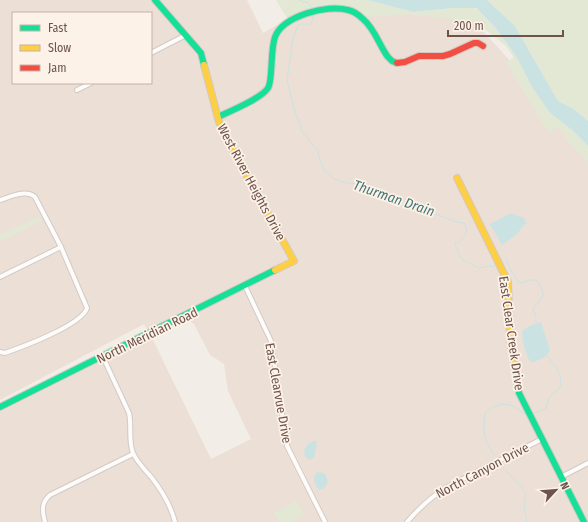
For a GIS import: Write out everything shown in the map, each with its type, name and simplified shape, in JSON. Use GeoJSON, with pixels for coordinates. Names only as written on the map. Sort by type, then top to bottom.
{"type":"FeatureCollection","features":[{"type":"Feature","properties":{"kind":"street","name":"West River Heights Drive"},"geometry":{"type":"LineString","coordinates":[[155,0],[201,53],[218,117],[225,136],[294,261]]}},
{"type":"Feature","properties":{"kind":"street"},"geometry":{"type":"LineString","coordinates":[[218,117],[263,95],[269,87],[276,33],[282,26],[298,16],[338,9],[349,10],[369,24],[390,60],[395,63],[405,62],[421,56],[448,54],[474,43],[478,43],[483,46]]}},
{"type":"Feature","properties":{"kind":"street"},"geometry":{"type":"LineString","coordinates":[[152,52],[186,35]]}},
{"type":"Feature","properties":{"kind":"street"},"geometry":{"type":"LineString","coordinates":[[77,90],[89,84]]}},
{"type":"Feature","properties":{"kind":"street","name":"East Clear Creek Drive"},"geometry":{"type":"LineString","coordinates":[[457,178],[507,278],[509,294],[510,339],[519,393],[584,522]]}},
{"type":"Feature","properties":{"kind":"street"},"geometry":{"type":"LineString","coordinates":[[0,200],[25,193],[32,194],[35,197],[62,247],[87,305],[87,311],[67,326],[42,339],[5,353],[0,352]]}},
{"type":"Feature","properties":{"kind":"street"},"geometry":{"type":"LineString","coordinates":[[0,277],[62,247]]}},
{"type":"Feature","properties":{"kind":"street","name":"North Meridian Road"},"geometry":{"type":"LineString","coordinates":[[0,407],[294,261]]}},
{"type":"Feature","properties":{"kind":"street","name":"East Clearvue Drive"},"geometry":{"type":"LineString","coordinates":[[245,286],[271,341],[287,446],[324,522]]}},
{"type":"Feature","properties":{"kind":"street"},"geometry":{"type":"LineString","coordinates":[[102,357],[128,408],[130,421],[130,442],[133,454],[164,496],[175,522]]}},
{"type":"Feature","properties":{"kind":"street","name":"North Canyon Drive"},"geometry":{"type":"LineString","coordinates":[[407,522],[420,506],[432,496],[542,439]]}},
{"type":"Feature","properties":{"kind":"street"},"geometry":{"type":"LineString","coordinates":[[45,522],[43,504],[50,495],[133,454]]}},
{"type":"Feature","properties":{"kind":"street"},"geometry":{"type":"LineString","coordinates":[[562,477],[588,463]]}},
{"type":"Feature","properties":{"kind":"shaded area"},"geometry":{"type":"Polygon","coordinates":[[[0,0],[247,0],[263,33],[320,0],[394,13],[472,19],[513,64],[551,130],[560,126],[588,150],[588,522],[0,522],[0,411],[151,336],[211,459],[251,439],[228,391],[224,364],[210,355],[194,324],[185,318],[298,261],[296,258],[148,331],[144,324],[0,400],[0,0]]]}},
{"type":"Feature","properties":{"kind":"green space"},"geometry":{"type":"Polygon","coordinates":[[[276,0],[367,0],[413,12],[453,8],[475,8],[494,26],[508,45],[517,58],[532,87],[549,112],[572,130],[588,146],[588,162],[570,144],[559,127],[548,132],[506,62],[514,58],[506,46],[477,23],[412,14],[364,17],[355,10],[314,12],[289,21],[276,0]]]}},
{"type":"Feature","properties":{"kind":"green space"},"geometry":{"type":"Polygon","coordinates":[[[487,0],[588,0],[588,121],[574,109],[558,101],[515,26],[487,0]]]}},
{"type":"Feature","properties":{"kind":"green space"},"geometry":{"type":"Polygon","coordinates":[[[40,216],[42,221],[0,242],[0,235],[40,216]]]}},
{"type":"Feature","properties":{"kind":"green space"},"geometry":{"type":"Polygon","coordinates":[[[296,500],[304,514],[290,522],[279,522],[274,513],[296,500]]]}},
{"type":"Feature","properties":{"kind":"water"},"geometry":{"type":"Polygon","coordinates":[[[367,0],[487,0],[515,26],[558,101],[574,109],[588,121],[588,146],[572,130],[549,112],[532,87],[517,58],[508,45],[494,26],[476,8],[453,8],[413,12],[367,0]]]}},
{"type":"Feature","properties":{"kind":"water"},"geometry":{"type":"Polygon","coordinates":[[[511,213],[524,218],[527,224],[525,224],[516,235],[502,245],[490,224],[511,213]]]}},
{"type":"Feature","properties":{"kind":"water"},"geometry":{"type":"Polygon","coordinates":[[[541,322],[550,350],[542,359],[531,362],[524,347],[522,333],[531,325],[541,322]]]}},
{"type":"Feature","properties":{"kind":"water"},"geometry":{"type":"Polygon","coordinates":[[[313,441],[316,441],[317,443],[314,458],[310,460],[305,457],[304,450],[307,445],[313,441]]]}},
{"type":"Feature","properties":{"kind":"water"},"geometry":{"type":"Polygon","coordinates":[[[317,472],[324,473],[327,478],[326,485],[319,490],[314,481],[314,476],[317,472]]]}},
{"type":"Feature","properties":{"kind":"waterway","name":"Thurman Drain"},"geometry":{"type":"LineString","coordinates":[[299,0],[307,2],[312,10]]}},
{"type":"Feature","properties":{"kind":"waterway","name":"Thurman Drain"},"geometry":{"type":"LineString","coordinates":[[313,16],[312,22],[309,24],[298,25],[293,38],[287,80],[294,109],[303,133],[318,151],[320,161],[325,171],[334,179],[347,183],[361,184],[456,222],[464,223],[467,229],[465,235],[455,244],[461,259],[479,268],[492,267],[496,265]]}},
{"type":"Feature","properties":{"kind":"waterway","name":"Thurman Drain"},"geometry":{"type":"LineString","coordinates":[[506,259],[510,269],[519,283],[532,280],[540,284],[543,296],[533,309],[536,317],[536,324]]}},
{"type":"Feature","properties":{"kind":"waterway","name":"Thurman Drain"},"geometry":{"type":"LineString","coordinates":[[534,413],[545,409],[551,395],[557,391],[561,385],[560,375],[554,364],[546,355]]}},
{"type":"Feature","properties":{"kind":"waterway","name":"Thurman Drain"},"geometry":{"type":"LineString","coordinates":[[495,455],[486,440],[484,424],[485,413],[496,406],[506,404],[516,407],[526,415]]}},
{"type":"Feature","properties":{"kind":"waterway","name":"Thurman Drain"},"geometry":{"type":"LineString","coordinates":[[501,465],[526,493],[524,508],[527,522]]}},
{"type":"Feature","properties":{"kind":"traffic: fast"},"geometry":{"type":"LineString","coordinates":[[155,0],[201,53],[204,65]]}},
{"type":"Feature","properties":{"kind":"traffic: fast"},"geometry":{"type":"LineString","coordinates":[[218,117],[259,96],[268,88],[270,84],[272,50],[275,37],[287,23],[307,13],[329,9],[348,10],[354,12],[360,16],[374,32],[388,57],[397,63]]}},
{"type":"Feature","properties":{"kind":"traffic: fast"},"geometry":{"type":"LineString","coordinates":[[0,407],[275,270]]}},
{"type":"Feature","properties":{"kind":"traffic: fast"},"geometry":{"type":"LineString","coordinates":[[515,369],[519,393],[584,522]]}},
{"type":"Feature","properties":{"kind":"traffic: slow"},"geometry":{"type":"LineString","coordinates":[[204,65],[219,122],[225,136],[294,261],[275,270]]}},
{"type":"Feature","properties":{"kind":"traffic: slow"},"geometry":{"type":"LineString","coordinates":[[457,178],[508,282],[510,339],[515,369]]}},
{"type":"Feature","properties":{"kind":"traffic: jam"},"geometry":{"type":"LineString","coordinates":[[397,63],[405,62],[419,56],[443,56],[474,43],[478,43],[483,46]]}}]}
